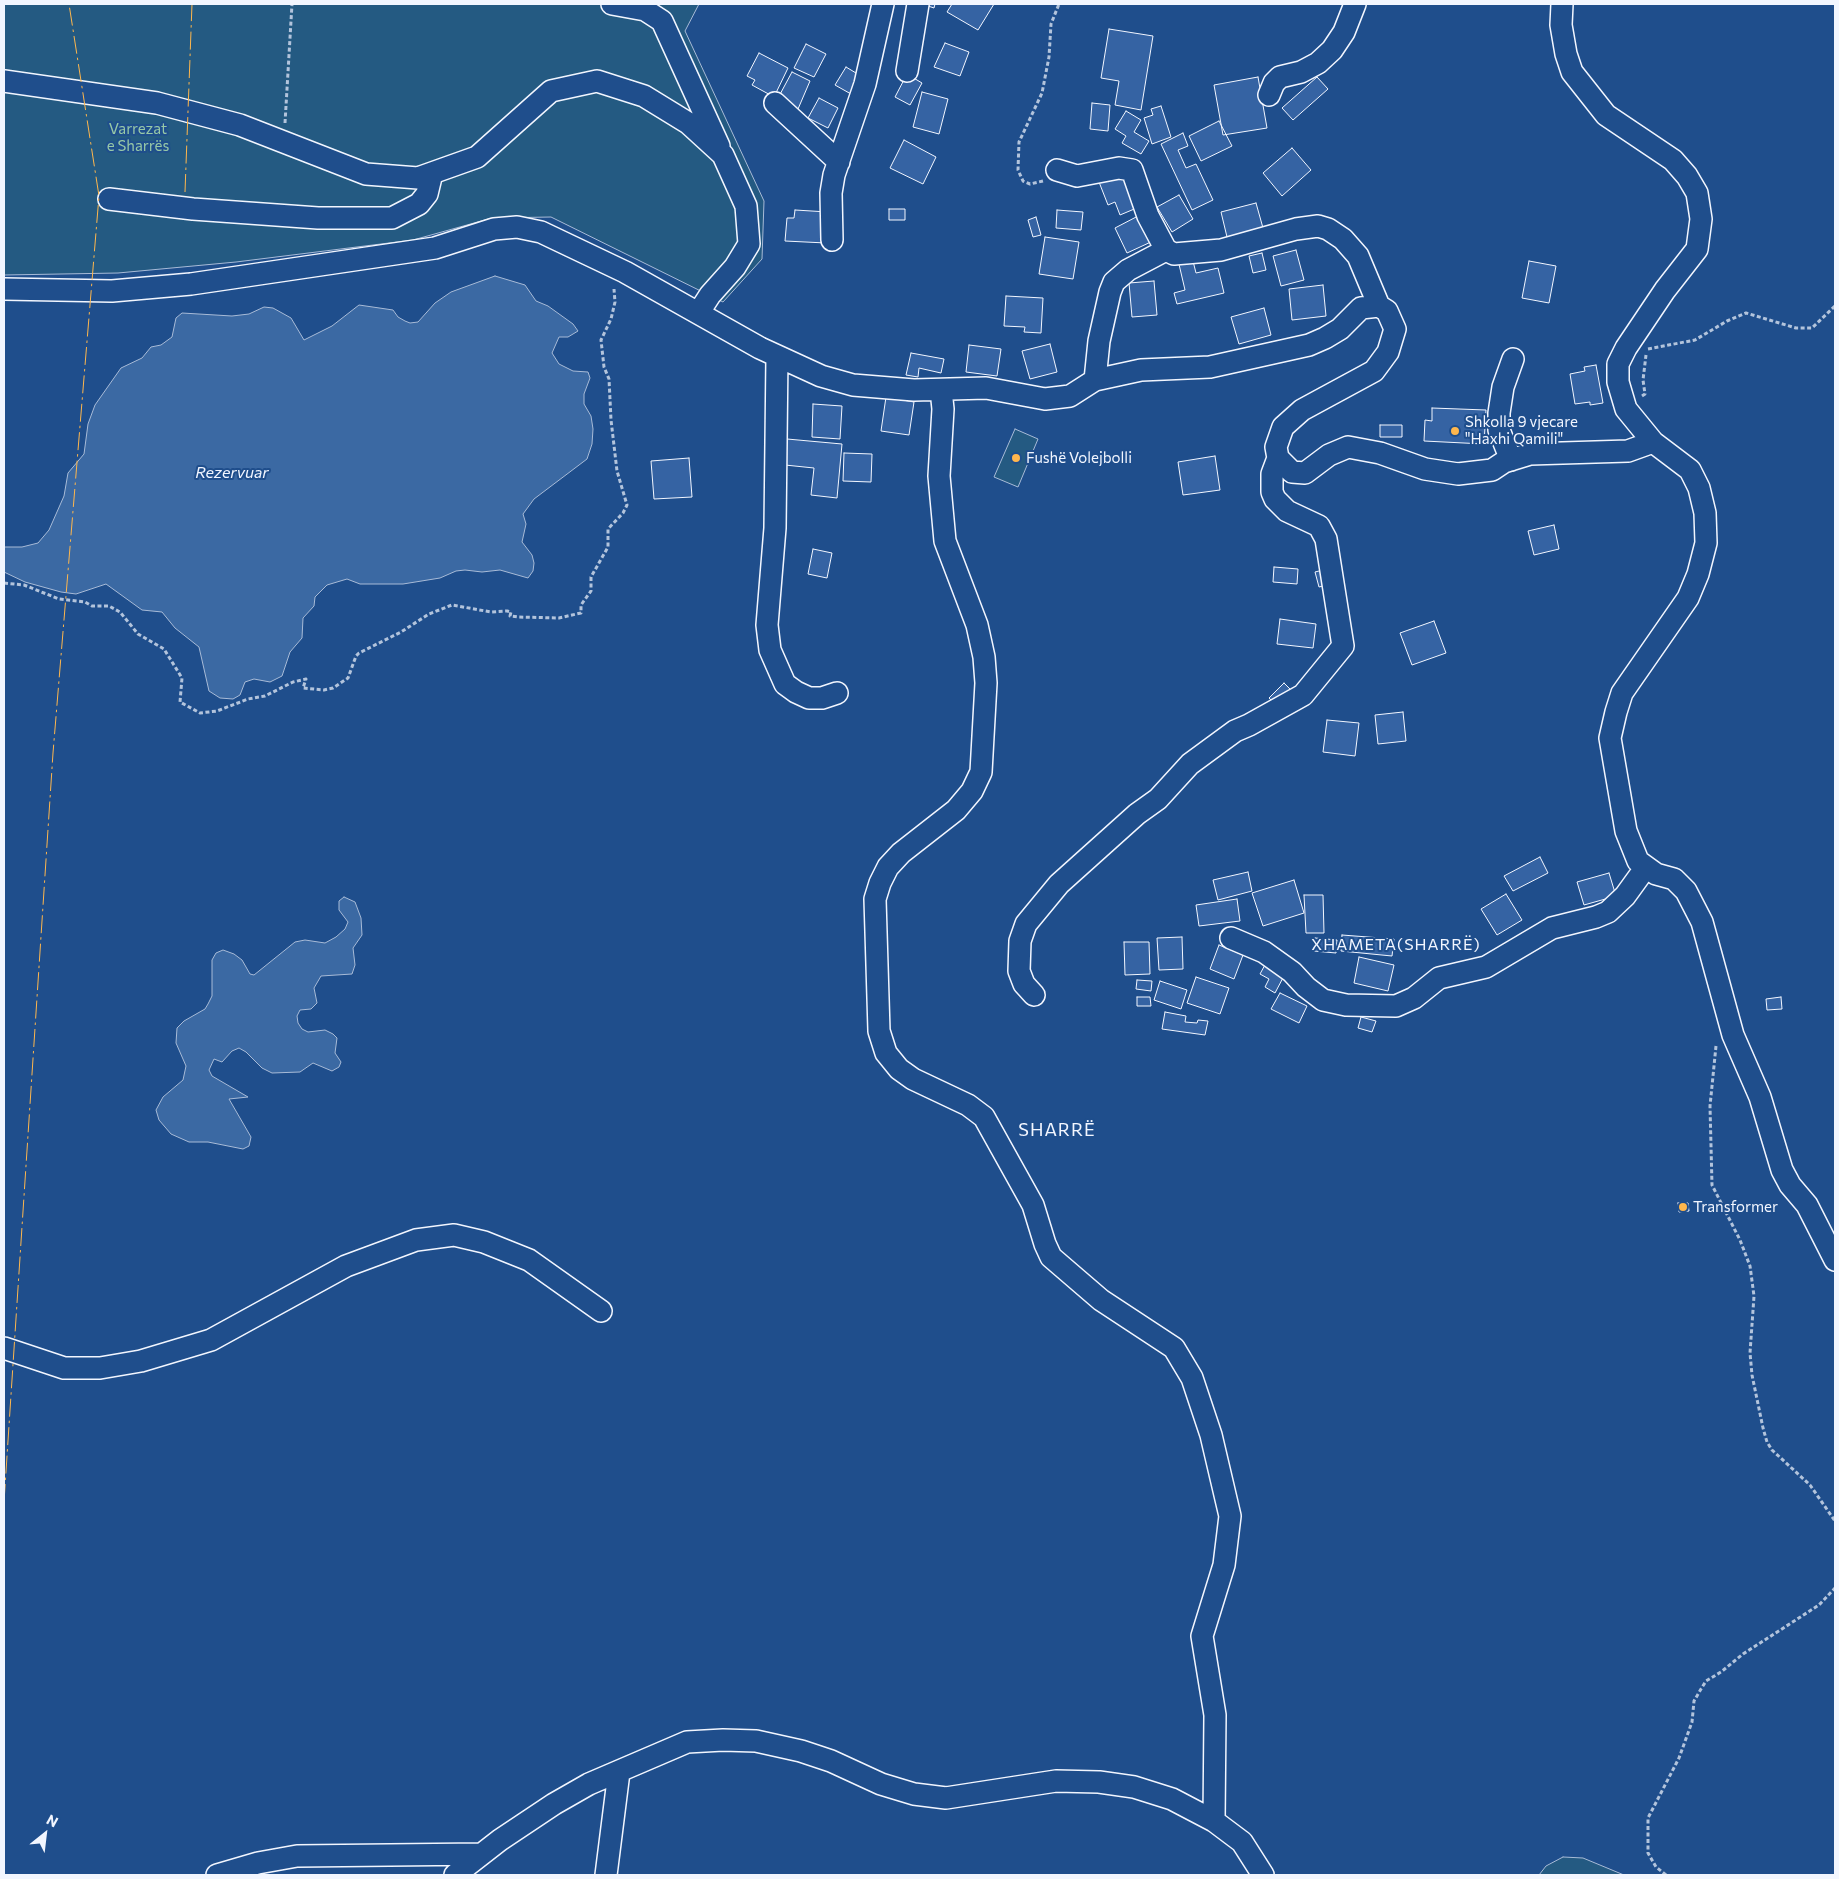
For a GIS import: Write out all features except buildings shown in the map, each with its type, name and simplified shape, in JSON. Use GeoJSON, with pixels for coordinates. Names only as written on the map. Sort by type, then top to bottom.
{"type":"FeatureCollection","features":[{"type":"Feature","properties":{"kind":"street"},"geometry":{"type":"LineString","coordinates":[[612,4],[645,10],[662,21],[746,206],[749,244],[735,267],[710,295],[700,312]]}},
{"type":"Feature","properties":{"kind":"street"},"geometry":{"type":"LineString","coordinates":[[832,240],[831,193],[839,162],[865,84],[883,4]]}},
{"type":"Feature","properties":{"kind":"street"},"geometry":{"type":"LineString","coordinates":[[907,71],[918,4]]}},
{"type":"Feature","properties":{"kind":"street"},"geometry":{"type":"LineString","coordinates":[[1269,95],[1274,83],[1280,77],[1310,68],[1332,50],[1344,32],[1355,4]]}},
{"type":"Feature","properties":{"kind":"street"},"geometry":{"type":"LineString","coordinates":[[1562,4],[1561,25],[1566,54],[1572,72],[1606,115],[1673,160],[1687,176],[1697,193],[1701,219],[1697,249],[1665,290],[1626,348],[1618,364],[1618,382],[1626,409],[1653,442],[1690,470],[1699,488],[1705,512],[1706,543],[1698,574],[1688,598],[1622,693],[1610,738],[1626,831],[1638,861],[1656,874],[1674,879],[1686,891],[1702,922],[1713,968],[1733,1035],[1760,1097],[1782,1170],[1790,1185],[1807,1205],[1835,1260]]}},
{"type":"Feature","properties":{"kind":"street"},"geometry":{"type":"LineString","coordinates":[[4,81],[157,103],[240,125],[366,174],[418,178],[477,157],[551,91],[597,81],[644,96],[688,122],[723,155]]}},
{"type":"Feature","properties":{"kind":"street"},"geometry":{"type":"LineString","coordinates":[[776,102],[839,162]]}},
{"type":"Feature","properties":{"kind":"street"},"geometry":{"type":"LineString","coordinates":[[1034,995],[1024,984],[1018,971],[1020,941],[1026,924],[1059,884],[1125,824],[1158,799],[1190,764],[1235,731],[1303,695],[1343,646],[1326,539],[1319,526],[1287,511],[1275,499],[1272,492],[1272,474],[1278,458],[1276,447],[1278,436],[1283,427],[1302,410],[1374,371],[1388,352],[1395,329],[1387,311],[1379,306],[1358,256],[1343,239],[1328,229],[1318,226],[1296,229],[1206,252],[1174,254],[1166,250],[1148,216],[1132,170],[1119,168],[1077,176],[1057,170]]}},
{"type":"Feature","properties":{"kind":"street"},"geometry":{"type":"LineString","coordinates":[[109,198],[193,209],[318,218],[392,218],[419,204],[427,194],[432,173]]}},
{"type":"Feature","properties":{"kind":"street"},"geometry":{"type":"LineString","coordinates":[[4,289],[112,291],[191,284],[435,248],[506,227],[540,232],[625,272],[777,356],[821,376],[853,385],[941,390],[986,388],[1046,399],[1059,399],[1070,396],[1095,380],[1141,370],[1210,367],[1309,345],[1340,329],[1361,308],[1379,306]]}},
{"type":"Feature","properties":{"kind":"street"},"geometry":{"type":"LineString","coordinates":[[1095,380],[1099,340],[1114,282],[1128,270],[1166,250]]}},
{"type":"Feature","properties":{"kind":"street"},"geometry":{"type":"LineString","coordinates":[[777,356],[775,528],[767,625],[770,650],[785,684],[796,692],[809,698],[822,698],[837,693]]}},
{"type":"Feature","properties":{"kind":"street"},"geometry":{"type":"LineString","coordinates":[[1511,460],[1499,430],[1499,413],[1507,371],[1513,360]]}},
{"type":"Feature","properties":{"kind":"street"},"geometry":{"type":"LineString","coordinates":[[941,390],[943,409],[939,476],[945,541],[978,625],[984,658],[986,683],[981,772],[972,791],[956,810],[901,853],[888,867],[880,883],[875,899],[879,1031],[886,1053],[899,1069],[913,1079],[968,1105],[984,1117],[1033,1205],[1044,1244],[1051,1257],[1101,1300],[1174,1348],[1192,1378],[1211,1435],[1230,1516],[1224,1565],[1202,1636],[1215,1714],[1214,1821]]}},
{"type":"Feature","properties":{"kind":"street"},"geometry":{"type":"LineString","coordinates":[[1278,458],[1292,472],[1305,473],[1339,450],[1355,448],[1380,452],[1425,469],[1458,474],[1492,470],[1511,460],[1547,452],[1628,451],[1653,442]]}},
{"type":"Feature","properties":{"kind":"street"},"geometry":{"type":"LineString","coordinates":[[1232,938],[1264,952],[1292,972],[1306,987],[1323,1000],[1346,1005],[1396,1006],[1414,998],[1439,978],[1486,967],[1552,928],[1596,917],[1608,912],[1625,896],[1646,867]]}},
{"type":"Feature","properties":{"kind":"street"},"geometry":{"type":"LineString","coordinates":[[4,1348],[64,1368],[100,1368],[141,1361],[211,1340],[346,1266],[416,1240],[454,1235],[484,1242],[529,1260],[602,1311]]}},
{"type":"Feature","properties":{"kind":"street"},"geometry":{"type":"LineString","coordinates":[[455,1875],[554,1804],[589,1784],[687,1742],[722,1740],[756,1741],[832,1761],[881,1784],[914,1794],[946,1798],[1056,1781],[1099,1782],[1134,1788],[1172,1799],[1214,1821],[1242,1842],[1264,1875]]}},
{"type":"Feature","properties":{"kind":"street"},"geometry":{"type":"LineString","coordinates":[[606,1875],[619,1772]]}},
{"type":"Feature","properties":{"kind":"street"},"geometry":{"type":"LineString","coordinates":[[217,1875],[258,1863],[297,1856],[482,1854]]}},
{"type":"Feature","properties":{"kind":"path"},"geometry":{"type":"LineString","coordinates":[[283,142],[289,90],[292,4]]}},
{"type":"Feature","properties":{"kind":"path"},"geometry":{"type":"LineString","coordinates":[[1057,170],[1038,183],[1030,184],[1024,180],[1018,170],[1018,159],[1019,142],[1042,92],[1049,57],[1051,24],[1059,4]]}},
{"type":"Feature","properties":{"kind":"path"},"geometry":{"type":"LineString","coordinates":[[4,583],[24,586],[59,599],[85,602],[92,606],[109,606],[120,612],[138,634],[164,648],[182,678],[180,702],[200,713],[217,711],[248,699],[265,696],[293,682],[306,679],[304,688],[324,690],[333,688],[348,678],[356,656],[359,653],[401,632],[428,614],[452,604],[487,612],[507,611],[511,612],[510,616],[514,617],[559,618],[581,613],[581,605],[591,590],[591,577],[608,547],[608,529],[627,506],[617,471],[610,420],[609,379],[604,367],[602,340],[611,319],[615,302],[614,288],[625,272]]}},
{"type":"Feature","properties":{"kind":"path"},"geometry":{"type":"LineString","coordinates":[[1626,409],[1645,394],[1643,380],[1647,350],[1695,340],[1727,321],[1746,313],[1796,328],[1812,328],[1835,306]]}},
{"type":"Feature","properties":{"kind":"path"},"geometry":{"type":"LineString","coordinates":[[1716,1044],[1710,1106],[1712,1185],[1740,1240],[1750,1266],[1754,1296],[1750,1353],[1752,1375],[1763,1428],[1767,1442],[1772,1450],[1820,1497],[1835,1521]]}},
{"type":"Feature","properties":{"kind":"path"},"geometry":{"type":"LineString","coordinates":[[1666,1875],[1656,1867],[1648,1853],[1648,1818],[1679,1758],[1692,1722],[1694,1701],[1701,1689],[1706,1681],[1721,1672],[1743,1654],[1819,1605],[1835,1588]]}},
{"type":"Feature","properties":{"kind":"green space","name":"Varrezat e Sharrës"},"geometry":{"type":"Polygon","coordinates":[[[4,4],[699,4],[685,31],[764,201],[762,259],[723,302],[551,217],[492,218],[413,240],[236,262],[118,273],[4,275],[4,4]]]}},
{"type":"Feature","properties":{"kind":"green space","name":"Fushë Volejbolli"},"geometry":{"type":"Polygon","coordinates":[[[1015,429],[1038,439],[1018,487],[994,477],[1015,429]]]}},
{"type":"Feature","properties":{"kind":"green space"},"geometry":{"type":"Polygon","coordinates":[[[1563,1857],[1583,1858],[1624,1875],[1539,1875],[1546,1866],[1563,1857]]]}},
{"type":"Feature","properties":{"kind":"water","name":"Rezervuar"},"geometry":{"type":"Polygon","coordinates":[[[495,276],[525,285],[536,301],[548,306],[573,324],[578,331],[568,337],[559,337],[552,353],[559,364],[573,371],[588,372],[590,378],[584,394],[584,404],[591,416],[593,429],[592,444],[587,459],[534,499],[523,514],[526,524],[522,542],[532,555],[534,563],[533,571],[528,578],[500,570],[482,572],[465,570],[456,571],[440,578],[403,584],[360,584],[347,579],[327,585],[315,597],[314,606],[303,618],[302,638],[290,652],[282,676],[270,682],[254,679],[245,682],[240,695],[233,699],[220,698],[209,691],[199,647],[175,628],[162,612],[142,610],[106,584],[76,594],[25,582],[4,572],[4,547],[22,547],[38,543],[49,530],[64,496],[68,473],[84,454],[88,424],[95,405],[121,368],[142,358],[151,347],[161,345],[172,337],[176,318],[182,313],[232,316],[249,314],[264,307],[273,308],[291,318],[304,340],[332,326],[359,305],[393,310],[398,317],[405,321],[410,323],[418,322],[435,303],[451,292],[495,276]]]}},
{"type":"Feature","properties":{"kind":"water"},"geometry":{"type":"Polygon","coordinates":[[[344,897],[355,902],[361,918],[362,935],[353,948],[355,965],[352,974],[321,976],[314,988],[317,1003],[311,1009],[300,1010],[297,1016],[298,1023],[302,1029],[308,1032],[325,1030],[337,1038],[335,1053],[341,1062],[339,1067],[332,1071],[313,1063],[300,1072],[272,1073],[262,1068],[246,1052],[239,1048],[232,1051],[222,1062],[214,1059],[209,1070],[212,1076],[248,1097],[229,1099],[251,1137],[249,1146],[243,1149],[208,1142],[189,1142],[171,1134],[159,1120],[156,1110],[163,1097],[183,1080],[186,1066],[176,1043],[177,1028],[184,1021],[205,1009],[208,1004],[212,996],[212,960],[216,953],[223,950],[234,954],[242,960],[250,974],[254,975],[295,942],[305,940],[325,943],[336,937],[345,929],[348,922],[339,910],[339,901],[344,897]]]}},
{"type":"Feature","properties":{"kind":"power"},"geometry":{"type":"LineString","coordinates":[[4,1502],[53,753],[99,196],[69,4]]}},
{"type":"Feature","properties":{"kind":"power"},"geometry":{"type":"LineString","coordinates":[[185,192],[192,4]]}},
{"type":"Feature","properties":{"kind":"place","name":"Shkolla 9 vjecare \"Haxhi Qamili\""},"geometry":{"type":"Point","coordinates":[1455,431]}},
{"type":"Feature","properties":{"kind":"place","name":"Fushë Volejbolli"},"geometry":{"type":"Point","coordinates":[1016,458]}},
{"type":"Feature","properties":{"kind":"place","name":"Transformer"},"geometry":{"type":"Point","coordinates":[1683,1207]}},
{"type":"Feature","properties":{"kind":"district","name":"XHAMETA(SHARRË)"},"geometry":{"type":"Point","coordinates":[1396,945]}},
{"type":"Feature","properties":{"kind":"district","name":"SHARRË"},"geometry":{"type":"Point","coordinates":[1057,1130]}}]}
